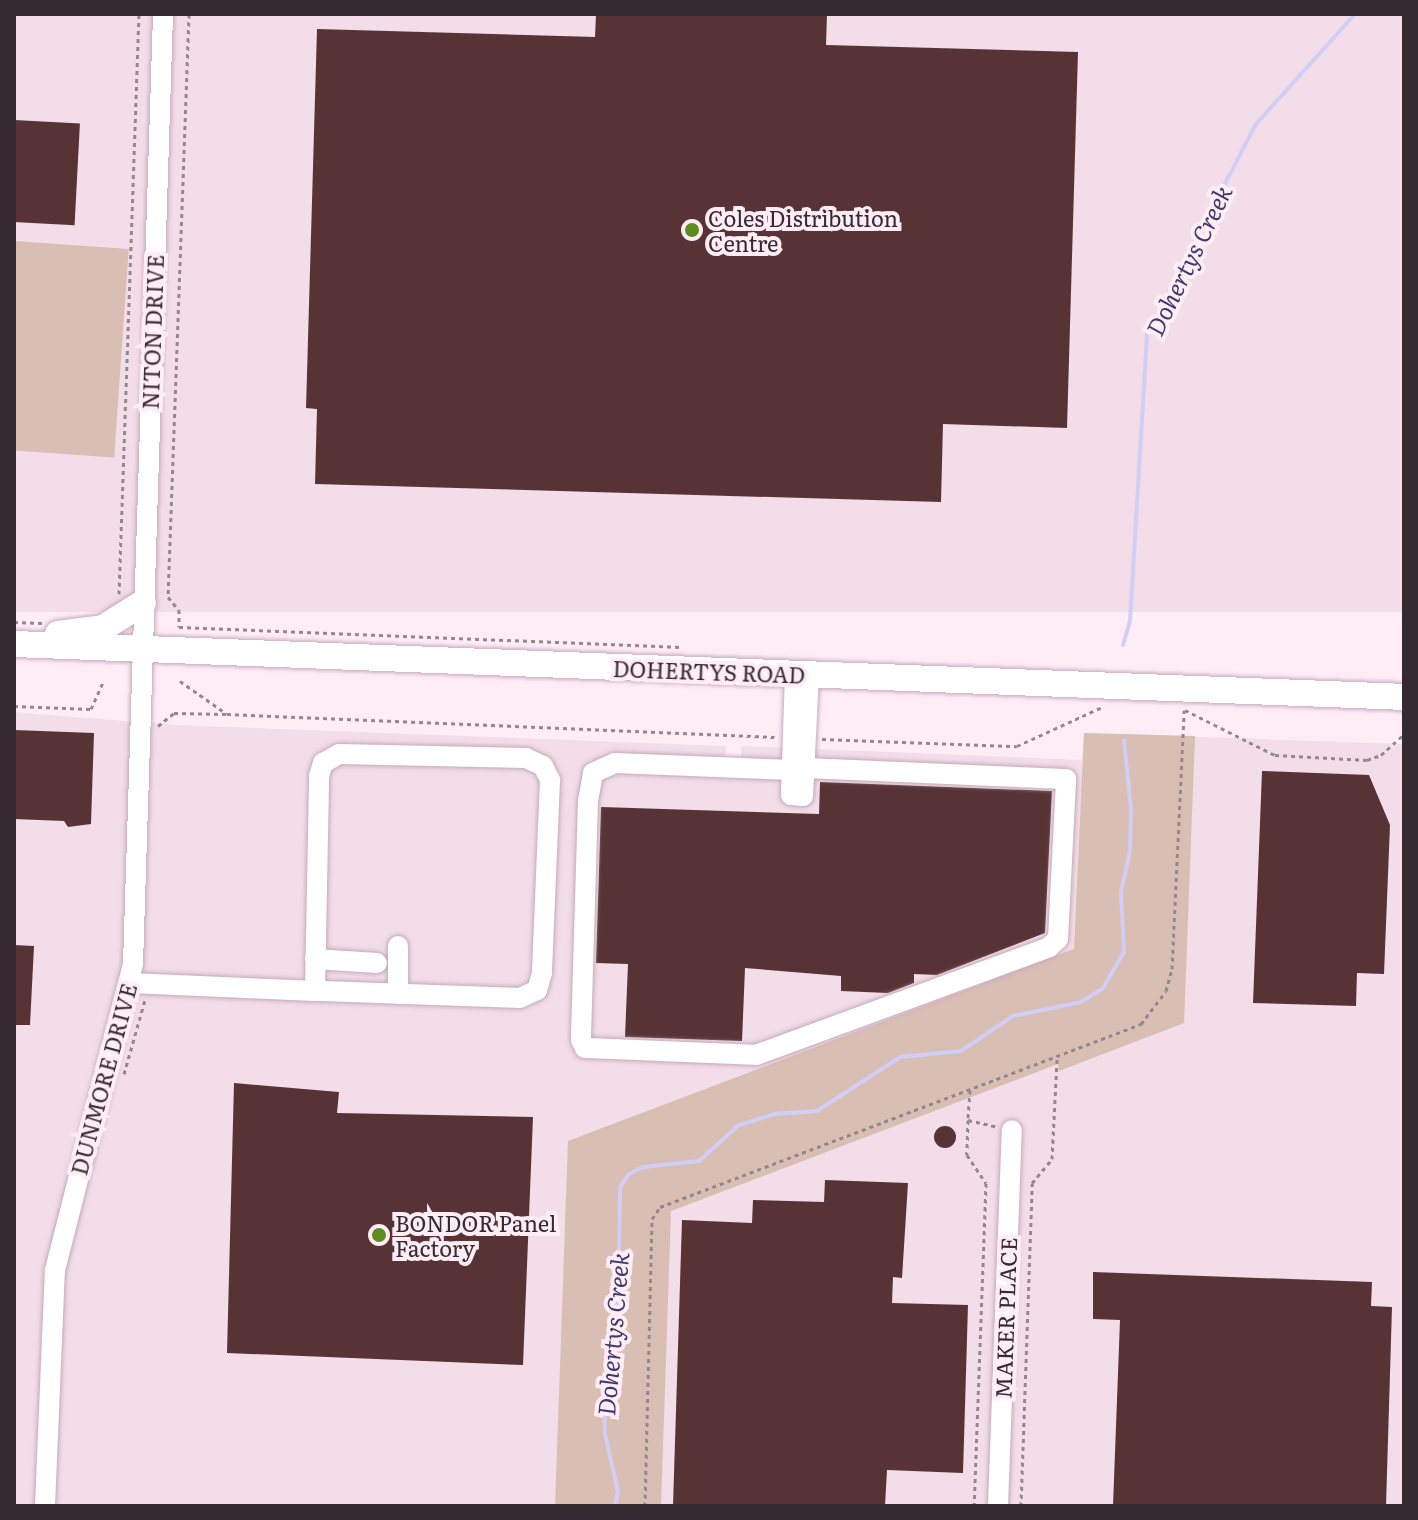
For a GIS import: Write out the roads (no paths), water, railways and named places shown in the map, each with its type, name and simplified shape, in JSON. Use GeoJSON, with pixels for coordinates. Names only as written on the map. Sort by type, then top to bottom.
{"type":"FeatureCollection","features":[{"type":"Feature","properties":{"kind":"main road"},"geometry":{"type":"LineString","coordinates":[[14,632],[66,634],[103,628],[143,603]]}},
{"type":"Feature","properties":{"kind":"main road","name":"DOHERTYS ROAD"},"geometry":{"type":"LineString","coordinates":[[14,644],[1404,697]]}},
{"type":"Feature","properties":{"kind":"street","name":"NITON DRIVE"},"geometry":{"type":"LineString","coordinates":[[141,650],[163,14]]}},
{"type":"Feature","properties":{"kind":"street","name":"DUNMORE DRIVE"},"geometry":{"type":"LineString","coordinates":[[45,1506],[55,1270],[130,983],[141,650]]}},
{"type":"Feature","properties":{"kind":"street"},"geometry":{"type":"LineString","coordinates":[[798,769],[802,674]]}},
{"type":"Feature","properties":{"kind":"street"},"geometry":{"type":"LineString","coordinates":[[130,983],[315,991],[520,998],[537,990],[542,973],[550,780],[543,766],[526,758],[354,753],[323,763],[316,800],[315,991]]}},
{"type":"Feature","properties":{"kind":"street"},"geometry":{"type":"LineString","coordinates":[[615,763],[798,769],[1066,779],[1058,939],[1049,947],[767,1052],[738,1057],[588,1050],[581,1040],[588,800],[593,773],[615,763]]}},
{"type":"Feature","properties":{"kind":"street"},"geometry":{"type":"LineString","coordinates":[[398,946],[398,994]]}},
{"type":"Feature","properties":{"kind":"street"},"geometry":{"type":"LineString","coordinates":[[315,959],[377,963]]}},
{"type":"Feature","properties":{"kind":"street","name":"MAKER PLACE"},"geometry":{"type":"LineString","coordinates":[[998,1506],[1012,1130]]}},
{"type":"Feature","properties":{"kind":"waterway","name":"Dohertys Creek"},"geometry":{"type":"LineString","coordinates":[[1123,645],[1130,621],[1147,334],[1256,124],[1355,14]]}},
{"type":"Feature","properties":{"kind":"waterway","name":"Dohertys Creek"},"geometry":{"type":"LineString","coordinates":[[615,1506],[618,1492],[605,1434],[604,1377],[618,1307],[620,1187],[629,1174],[643,1167],[699,1161],[739,1125],[774,1114],[817,1111],[900,1057],[961,1051],[1013,1016],[1081,1002],[1103,988],[1124,952],[1121,892],[1130,851],[1131,809],[1124,740]]}},
{"type":"Feature","properties":{"kind":"place","name":"Coles Distribution Centre"},"geometry":{"type":"Point","coordinates":[692,230]}},
{"type":"Feature","properties":{"kind":"place","name":"BONDOR Panel Factory"},"geometry":{"type":"Point","coordinates":[379,1235]}}]}
